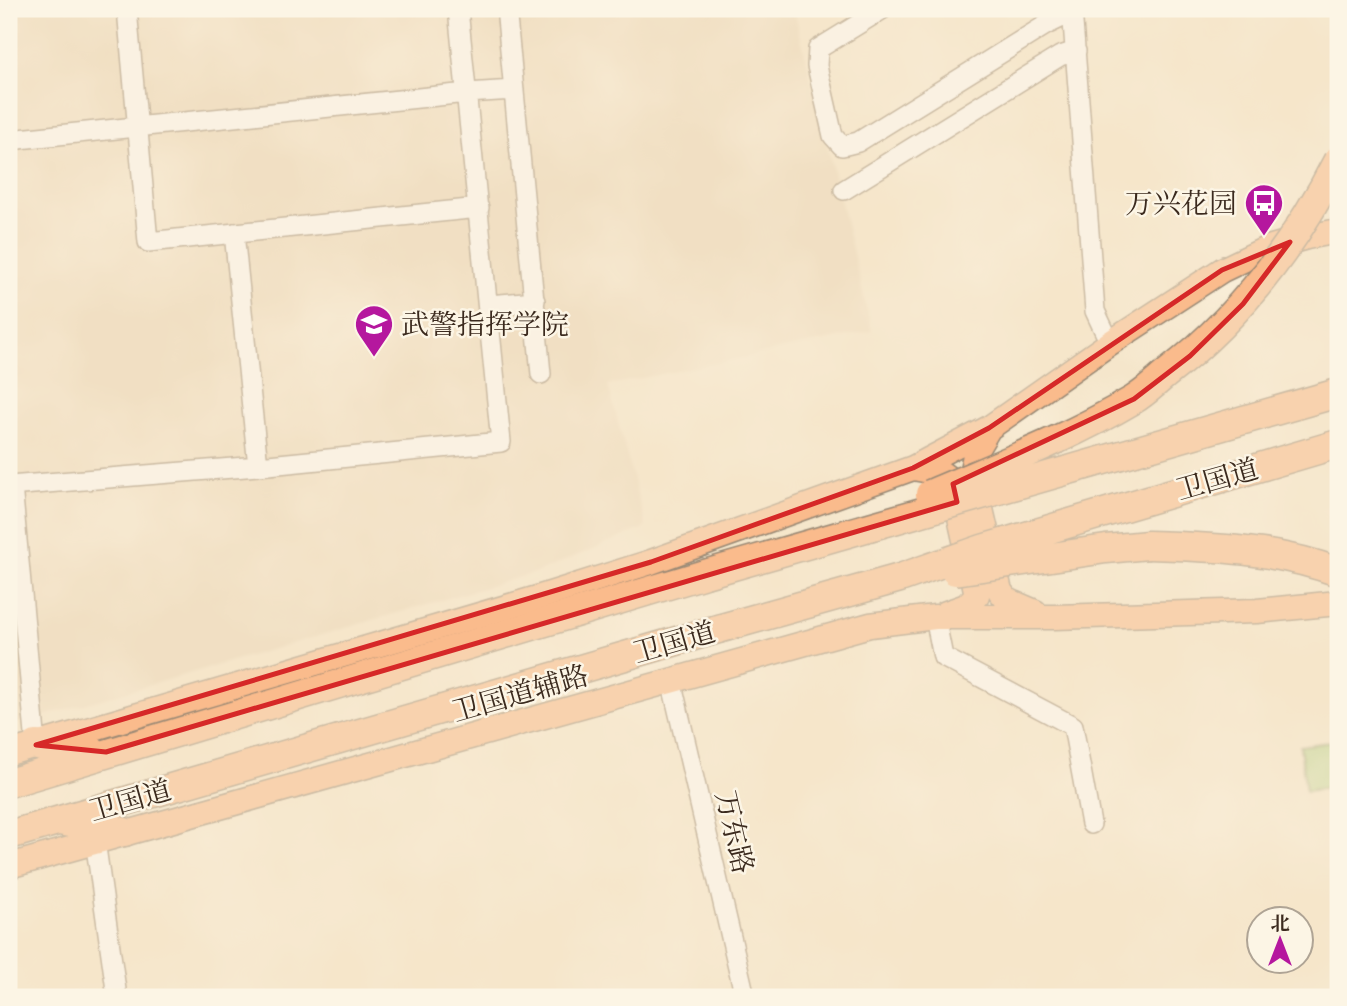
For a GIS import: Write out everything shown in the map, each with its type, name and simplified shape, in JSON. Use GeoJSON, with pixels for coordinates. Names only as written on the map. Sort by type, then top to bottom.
{"type":"FeatureCollection","features":[{"type":"Feature","properties":{"kind":"highway"},"geometry":{"type":"LineString","coordinates":[[825,539],[1052,441],[1134,399],[1190,356],[1243,304],[1283,252],[1323,190],[1338,160]]}},
{"type":"Feature","properties":{"kind":"highway","name":"卫国道"},"geometry":{"type":"LineString","coordinates":[[9,783],[705,574],[1338,393]]}},
{"type":"Feature","properties":{"kind":"highway","name":"卫国道"},"geometry":{"type":"LineString","coordinates":[[9,835],[900,578],[982,549],[1338,444]]}},
{"type":"Feature","properties":{"kind":"highway"},"geometry":{"type":"LineString","coordinates":[[900,578],[1148,545],[1233,548],[1294,559],[1338,572]]}},
{"type":"Feature","properties":{"kind":"highway"},"geometry":{"type":"LineString","coordinates":[[36,746],[106,752]]}},
{"type":"Feature","properties":{"kind":"highway"},"geometry":{"type":"LineString","coordinates":[[58,821],[125,832]]}},
{"type":"Feature","properties":{"kind":"main road"},"geometry":{"type":"LineString","coordinates":[[9,753],[650,562],[913,468],[989,428],[1186,292],[1233,265],[1268,248],[1338,231]]}},
{"type":"Feature","properties":{"kind":"main road"},"geometry":{"type":"LineString","coordinates":[[989,428],[976,450],[972,470],[1000,591],[1007,600],[1018,606],[1054,617],[1257,611],[1338,603]]}},
{"type":"Feature","properties":{"kind":"main road"},"geometry":{"type":"LineString","coordinates":[[913,468],[941,473],[952,481],[977,594],[965,606],[935,617]]}},
{"type":"Feature","properties":{"kind":"main road","name":"卫国道辅路"},"geometry":{"type":"LineString","coordinates":[[9,866],[870,625],[935,617],[1054,617]]}},
{"type":"Feature","properties":{"kind":"main road"},"geometry":{"type":"LineString","coordinates":[[9,774],[36,746]]}},
{"type":"Feature","properties":{"kind":"street"},"geometry":{"type":"LineString","coordinates":[[127,9],[148,242],[479,208]]}},
{"type":"Feature","properties":{"kind":"street"},"geometry":{"type":"LineString","coordinates":[[36,746],[10,486],[258,466],[501,442],[458,9]]}},
{"type":"Feature","properties":{"kind":"street"},"geometry":{"type":"LineString","coordinates":[[883,9],[818,49],[817,66],[833,136],[842,146],[858,142],[1072,10],[1096,311],[1110,343]]}},
{"type":"Feature","properties":{"kind":"street"},"geometry":{"type":"LineString","coordinates":[[507,18],[541,374]]}},
{"type":"Feature","properties":{"kind":"street"},"geometry":{"type":"LineString","coordinates":[[844,190],[1060,56],[1076,51]]}},
{"type":"Feature","properties":{"kind":"street"},"geometry":{"type":"LineString","coordinates":[[9,140],[514,90]]}},
{"type":"Feature","properties":{"kind":"street"},"geometry":{"type":"LineString","coordinates":[[234,233],[258,466]]}},
{"type":"Feature","properties":{"kind":"street"},"geometry":{"type":"LineString","coordinates":[[488,305],[534,301]]}},
{"type":"Feature","properties":{"kind":"street"},"geometry":{"type":"LineString","coordinates":[[935,617],[943,657],[1073,726],[1091,824]]}},
{"type":"Feature","properties":{"kind":"street","name":"万东路"},"geometry":{"type":"LineString","coordinates":[[671,680],[745,997]]}},
{"type":"Feature","properties":{"kind":"street"},"geometry":{"type":"LineString","coordinates":[[95,840],[117,997]]}},
{"type":"Feature","properties":{"kind":"highlighted area"},"geometry":{"type":"Polygon","coordinates":[[[1290,242],[1243,304],[1190,356],[1134,399],[953,484],[957,502],[106,752],[36,745],[651,562],[913,468],[989,428],[1222,270],[1290,242]]]}},
{"type":"Feature","properties":{"kind":"shaded area","name":"武警指挥学院"},"geometry":{"type":"Polygon","coordinates":[[[9,9],[794,9],[872,331],[608,385],[646,527],[538,572],[9,726],[9,9]]]}},
{"type":"Feature","properties":{"kind":"green space"},"geometry":{"type":"Polygon","coordinates":[[[1338,741],[1338,786],[1306,791],[1300,746],[1338,741]]]}},
{"type":"Feature","properties":{"kind":"place","name":"万兴花园"},"geometry":{"type":"Point","coordinates":[1264,237]}},
{"type":"Feature","properties":{"kind":"place","name":"武警指挥学院"},"geometry":{"type":"Point","coordinates":[374,358]}}]}
